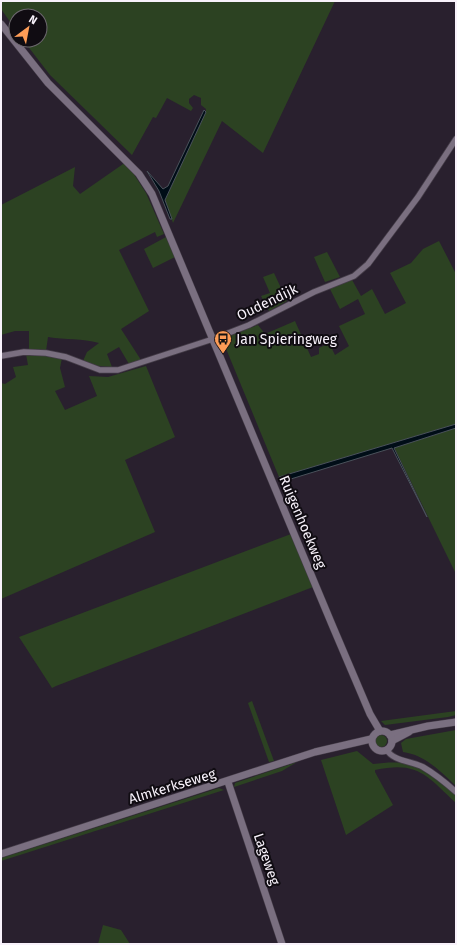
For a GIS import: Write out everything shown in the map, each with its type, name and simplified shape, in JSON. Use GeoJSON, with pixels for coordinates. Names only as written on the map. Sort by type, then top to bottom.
{"type":"FeatureCollection","features":[{"type":"Feature","properties":{"kind":"street"},"geometry":{"type":"LineString","coordinates":[[1,24],[48,83],[139,174],[152,194],[213,339]]}},
{"type":"Feature","properties":{"kind":"street","name":"Oudendijk"},"geometry":{"type":"LineString","coordinates":[[1,356],[24,352],[46,353],[66,357],[100,370],[109,371],[130,367],[213,339],[249,325],[314,292],[354,276],[363,269],[418,197],[456,139]]}},
{"type":"Feature","properties":{"kind":"street","name":"Ruigenhoekweg"},"geometry":{"type":"LineString","coordinates":[[213,339],[370,714],[375,737]]}},
{"type":"Feature","properties":{"kind":"street"},"geometry":{"type":"LineString","coordinates":[[391,738],[390,746],[387,750],[380,751],[375,737],[391,738],[411,730],[456,722]]}},
{"type":"Feature","properties":{"kind":"street","name":"Almkerkseweg"},"geometry":{"type":"LineString","coordinates":[[1,854],[228,782],[315,752],[375,737]]}},
{"type":"Feature","properties":{"kind":"street"},"geometry":{"type":"LineString","coordinates":[[387,750],[390,756],[405,760],[424,768],[456,792]]}},
{"type":"Feature","properties":{"kind":"street","name":"Lageweg"},"geometry":{"type":"LineString","coordinates":[[228,782],[282,944]]}},
{"type":"Feature","properties":{"kind":"green space"},"geometry":{"type":"Polygon","coordinates":[[[1,1],[335,1],[263,153],[222,121],[173,223],[165,200],[206,112],[206,109],[201,105],[201,98],[194,95],[189,99],[189,103],[193,108],[191,111],[167,98],[156,118],[153,117],[132,155],[50,75],[29,48],[48,48],[48,8],[8,8],[8,19],[1,9],[1,1]]]}},
{"type":"Feature","properties":{"kind":"green space"},"geometry":{"type":"Polygon","coordinates":[[[126,162],[146,193],[164,234],[157,237],[155,232],[119,250],[149,311],[121,329],[141,360],[129,364],[119,347],[107,354],[112,367],[99,366],[83,361],[87,352],[99,343],[86,340],[48,337],[46,351],[29,349],[29,331],[15,331],[1,335],[1,205],[75,167],[73,186],[80,194],[126,162]]]}},
{"type":"Feature","properties":{"kind":"green space"},"geometry":{"type":"Polygon","coordinates":[[[166,237],[175,257],[153,268],[144,249],[166,237]]]}},
{"type":"Feature","properties":{"kind":"green space"},"geometry":{"type":"Polygon","coordinates":[[[439,241],[456,274],[456,424],[279,477],[222,339],[258,325],[265,334],[295,321],[311,357],[319,354],[319,348],[329,343],[335,355],[349,346],[339,326],[365,314],[358,299],[340,309],[329,287],[351,278],[361,296],[372,289],[385,314],[406,303],[390,273],[411,263],[423,249],[439,241]]]}},
{"type":"Feature","properties":{"kind":"green space"},"geometry":{"type":"Polygon","coordinates":[[[327,252],[340,277],[325,282],[314,257],[327,252]]]}},
{"type":"Feature","properties":{"kind":"green space"},"geometry":{"type":"Polygon","coordinates":[[[274,273],[287,301],[269,311],[261,296],[270,293],[263,277],[274,273]]]}},
{"type":"Feature","properties":{"kind":"green space"},"geometry":{"type":"Polygon","coordinates":[[[26,354],[62,358],[60,368],[65,387],[55,391],[65,410],[97,396],[89,376],[108,377],[146,366],[175,437],[125,460],[155,532],[1,599],[1,383],[5,384],[16,377],[13,367],[28,365],[26,354]]]}},
{"type":"Feature","properties":{"kind":"green space"},"geometry":{"type":"Polygon","coordinates":[[[456,428],[456,574],[394,447],[456,428]]]}},
{"type":"Feature","properties":{"kind":"green space"},"geometry":{"type":"Polygon","coordinates":[[[291,534],[313,587],[52,688],[19,637],[291,534]]]}},
{"type":"Feature","properties":{"kind":"green space"},"geometry":{"type":"Polygon","coordinates":[[[252,701],[274,761],[269,762],[248,703],[252,701]]]}},
{"type":"Feature","properties":{"kind":"green space"},"geometry":{"type":"Polygon","coordinates":[[[456,711],[456,715],[448,717],[385,725],[381,721],[456,711]]]}},
{"type":"Feature","properties":{"kind":"green space"},"geometry":{"type":"Polygon","coordinates":[[[456,730],[456,786],[432,764],[418,756],[403,752],[401,743],[406,739],[456,730]]]}},
{"type":"Feature","properties":{"kind":"green space"},"geometry":{"type":"Polygon","coordinates":[[[379,735],[383,735],[387,741],[383,747],[379,747],[375,743],[375,739],[379,735]]]}},
{"type":"Feature","properties":{"kind":"green space"},"geometry":{"type":"Polygon","coordinates":[[[357,751],[373,764],[399,763],[419,767],[456,794],[456,803],[429,778],[412,769],[402,767],[375,770],[393,805],[346,835],[321,760],[357,751]]]}},
{"type":"Feature","properties":{"kind":"green space"},"geometry":{"type":"Polygon","coordinates":[[[297,762],[282,771],[234,787],[235,783],[297,762]]]}},
{"type":"Feature","properties":{"kind":"green space"},"geometry":{"type":"Polygon","coordinates":[[[219,788],[224,790],[1,861],[1,858],[219,788]]]}},
{"type":"Feature","properties":{"kind":"green space"},"geometry":{"type":"Polygon","coordinates":[[[103,925],[121,930],[130,944],[98,944],[103,925]]]}},
{"type":"Feature","properties":{"kind":"shaded area"},"geometry":{"type":"Polygon","coordinates":[[[204,110],[206,112],[165,200],[172,219],[170,219],[159,191],[147,171],[163,189],[168,186],[204,110]]]}},
{"type":"Feature","properties":{"kind":"shaded area"},"geometry":{"type":"Polygon","coordinates":[[[456,424],[456,428],[394,448],[427,517],[392,448],[281,482],[279,477],[456,424]]]}},
{"type":"Feature","properties":{"kind":"place","name":"Jan Spieringweg"},"geometry":{"type":"Point","coordinates":[223,354]}}]}
